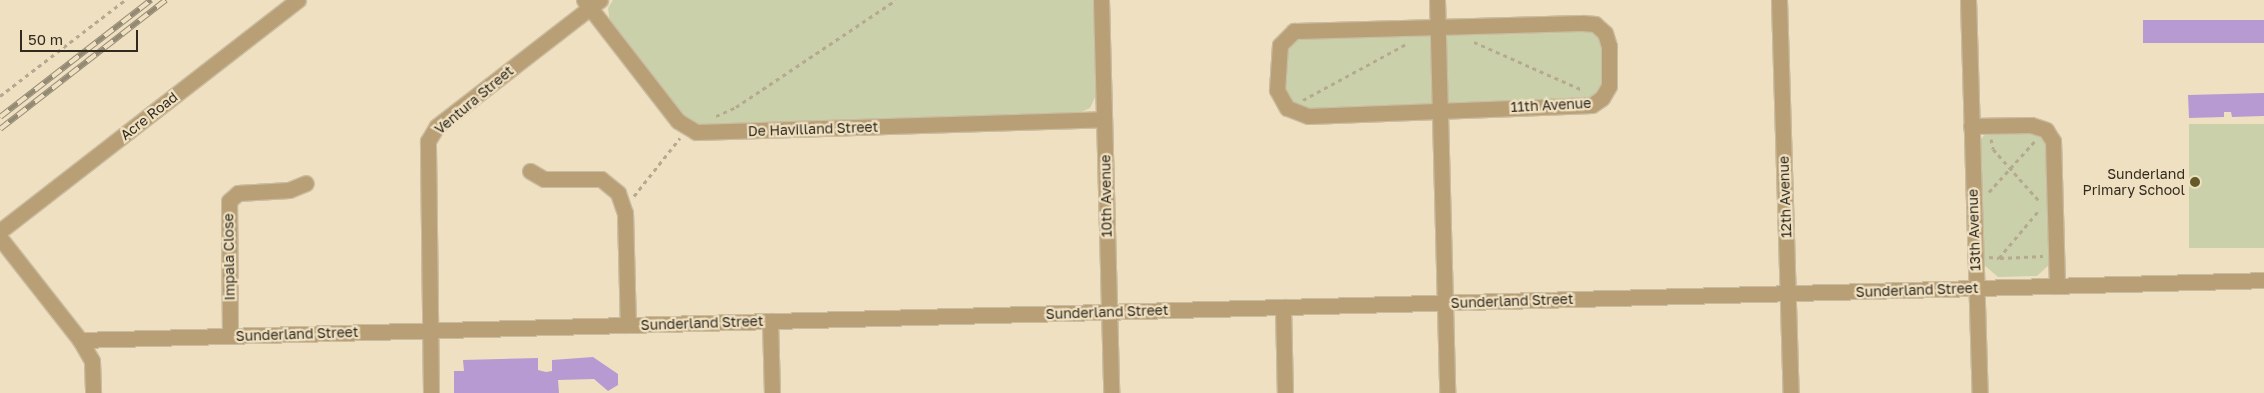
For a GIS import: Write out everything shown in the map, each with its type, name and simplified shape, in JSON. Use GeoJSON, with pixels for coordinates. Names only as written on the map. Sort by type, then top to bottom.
{"type":"FeatureCollection","features":[{"type":"Feature","properties":{"kind":"street","name":"Acre Road"},"geometry":{"type":"LineString","coordinates":[[0,231],[298,0]]}},
{"type":"Feature","properties":{"kind":"street","name":"10th Avenue"},"geometry":{"type":"LineString","coordinates":[[1101,0],[1111,393]]}},
{"type":"Feature","properties":{"kind":"street"},"geometry":{"type":"LineString","coordinates":[[1437,0],[1448,393]]}},
{"type":"Feature","properties":{"kind":"street","name":"12th Avenue"},"geometry":{"type":"LineString","coordinates":[[1779,0],[1790,393]]}},
{"type":"Feature","properties":{"kind":"street","name":"13th Avenue"},"geometry":{"type":"LineString","coordinates":[[1968,0],[1980,393]]}},
{"type":"Feature","properties":{"kind":"street"},"geometry":{"type":"LineString","coordinates":[[592,3],[686,129]]}},
{"type":"Feature","properties":{"kind":"street","name":"Ventura Street"},"geometry":{"type":"LineString","coordinates":[[432,393],[428,330],[428,141],[438,126],[592,3]]}},
{"type":"Feature","properties":{"kind":"street","name":"11th Avenue"},"geometry":{"type":"LineString","coordinates":[[1595,24],[1605,33],[1610,69],[1607,92],[1592,105],[1439,110],[1301,115],[1283,103],[1276,75],[1280,45],[1294,31],[1438,26],[1595,24]]}},
{"type":"Feature","properties":{"kind":"street","name":"De Havilland Street"},"geometry":{"type":"LineString","coordinates":[[686,129],[708,133],[1104,119]]}},
{"type":"Feature","properties":{"kind":"street"},"geometry":{"type":"LineString","coordinates":[[1971,126],[2031,125],[2046,130],[2053,140],[2057,286]]}},
{"type":"Feature","properties":{"kind":"street"},"geometry":{"type":"LineString","coordinates":[[530,171],[544,179],[601,179],[618,193],[625,213],[628,325]]}},
{"type":"Feature","properties":{"kind":"street","name":"Impala Close"},"geometry":{"type":"LineString","coordinates":[[230,336],[229,201],[242,192],[289,190],[306,182]]}},
{"type":"Feature","properties":{"kind":"street"},"geometry":{"type":"LineString","coordinates":[[0,238],[80,340],[92,361],[93,393]]}},
{"type":"Feature","properties":{"kind":"street","name":"Sunderland Street"},"geometry":{"type":"LineString","coordinates":[[80,340],[2264,280]]}},
{"type":"Feature","properties":{"kind":"street"},"geometry":{"type":"LineString","coordinates":[[1283,307],[1284,393]]}},
{"type":"Feature","properties":{"kind":"street"},"geometry":{"type":"LineString","coordinates":[[770,321],[772,393]]}},
{"type":"Feature","properties":{"kind":"path"},"geometry":{"type":"LineString","coordinates":[[0,96],[125,0]]}},
{"type":"Feature","properties":{"kind":"path"},"geometry":{"type":"LineString","coordinates":[[711,118],[736,107],[896,0]]}},
{"type":"Feature","properties":{"kind":"path"},"geometry":{"type":"LineString","coordinates":[[633,197],[686,129]]}},
{"type":"Feature","properties":{"kind":"path"},"geometry":{"type":"LineString","coordinates":[[1991,140],[1993,149],[2043,205],[2003,253]]}},
{"type":"Feature","properties":{"kind":"path"},"geometry":{"type":"LineString","coordinates":[[1989,192],[2036,141]]}},
{"type":"Feature","properties":{"kind":"path"},"geometry":{"type":"LineString","coordinates":[[1999,258],[2056,255]]}},
{"type":"Feature","properties":{"kind":"green space"},"geometry":{"type":"Polygon","coordinates":[[[613,0],[1094,0],[1097,93],[1090,108],[1075,115],[697,124],[688,122],[610,23],[608,8],[613,0]]]}},
{"type":"Feature","properties":{"kind":"green space"},"geometry":{"type":"Polygon","coordinates":[[[1582,23],[1605,33],[1602,98],[1294,113],[1276,75],[1294,31],[1582,23]]]}},
{"type":"Feature","properties":{"kind":"green space"},"geometry":{"type":"Polygon","coordinates":[[[2189,124],[2264,124],[2264,248],[2189,248],[2189,124]]]}},
{"type":"Feature","properties":{"kind":"green space"},"geometry":{"type":"Polygon","coordinates":[[[1989,130],[2039,133],[2046,142],[2051,263],[2037,276],[1998,277],[1983,264],[1980,140],[1989,130]]]}},
{"type":"Feature","properties":{"kind":"building"},"geometry":{"type":"Polygon","coordinates":[[[2143,20],[2264,20],[2264,43],[2143,43],[2143,20]]]}},
{"type":"Feature","properties":{"kind":"building"},"geometry":{"type":"Polygon","coordinates":[[[2264,93],[2264,116],[2232,117],[2231,112],[2224,112],[2224,117],[2189,118],[2188,95],[2264,93]]]}},
{"type":"Feature","properties":{"kind":"building"},"geometry":{"type":"Polygon","coordinates":[[[593,357],[618,374],[618,385],[608,391],[594,379],[558,380],[559,393],[454,393],[454,371],[464,371],[463,360],[538,358],[538,370],[546,372],[552,371],[552,360],[593,357]]]}},
{"type":"Feature","properties":{"kind":"railway"},"geometry":{"type":"LineString","coordinates":[[0,117],[151,0]]}},
{"type":"Feature","properties":{"kind":"railway"},"geometry":{"type":"LineString","coordinates":[[0,129],[166,0]]}},
{"type":"Feature","properties":{"kind":"place","name":"Sunderland Primary School"},"geometry":{"type":"Point","coordinates":[2195,182]}}]}
